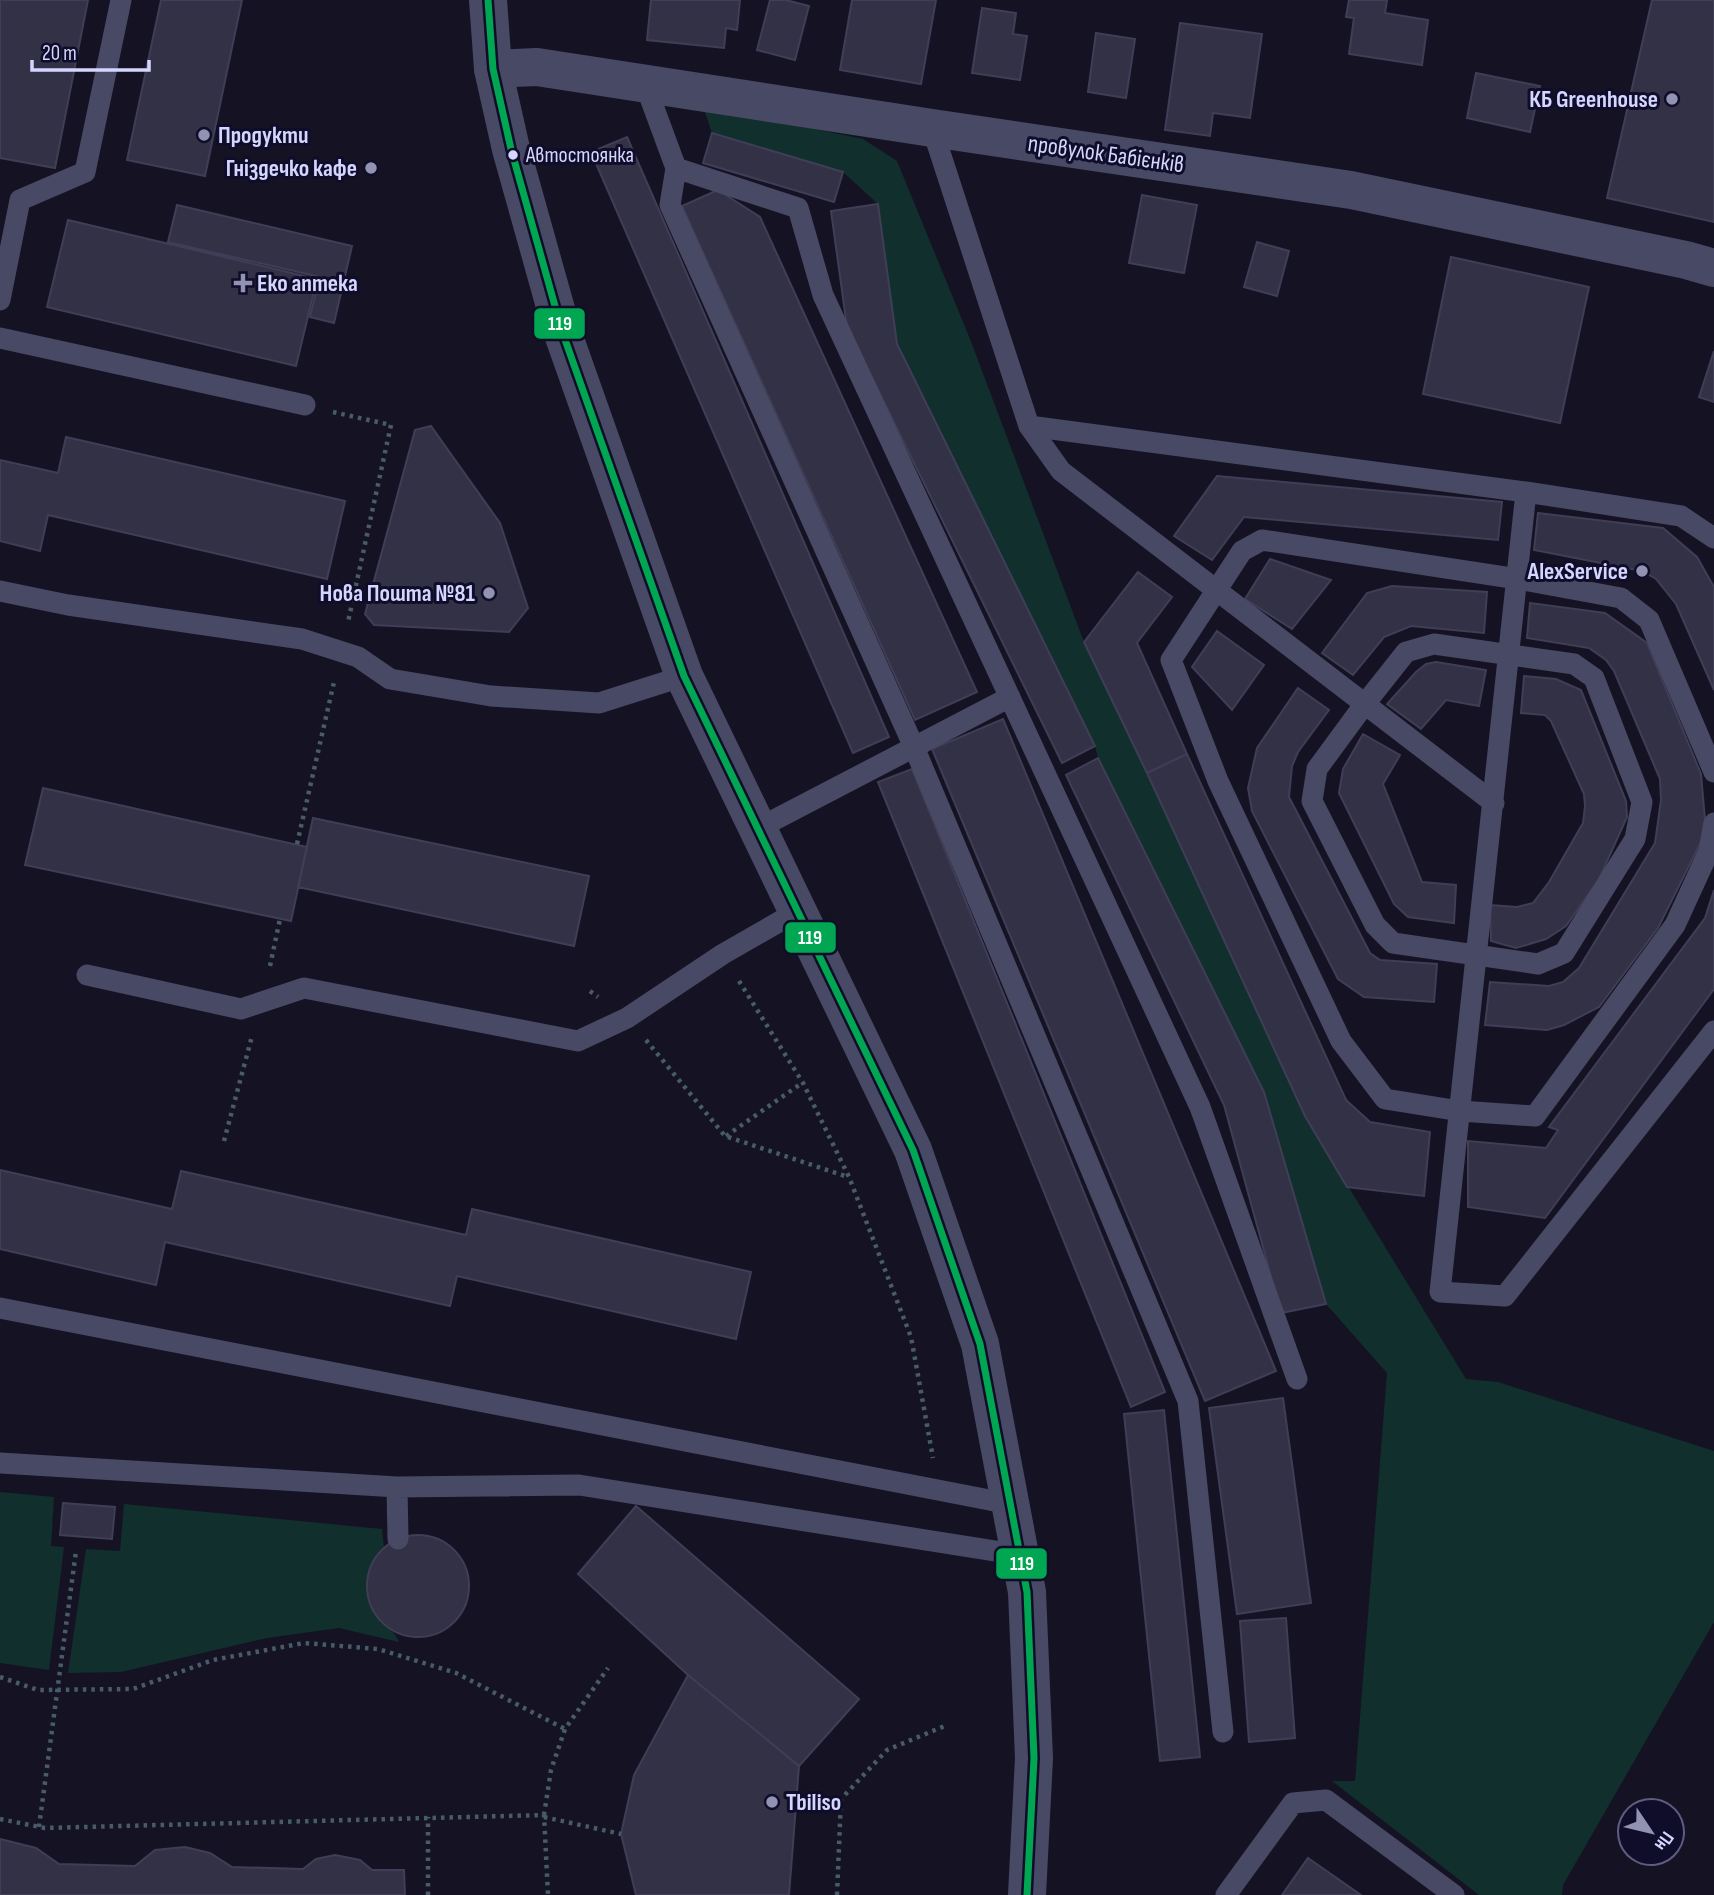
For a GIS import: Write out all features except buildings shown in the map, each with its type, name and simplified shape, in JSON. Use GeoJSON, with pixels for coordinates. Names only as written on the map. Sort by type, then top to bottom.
{"type":"FeatureCollection","features":[{"type":"Feature","properties":{"kind":"street"},"geometry":{"type":"LineString","coordinates":[[488,0],[493,69],[514,161],[562,331],[684,676],[913,1150],[980,1344],[1027,1592],[1034,1758],[1027,1895]]}},
{"type":"Feature","properties":{"kind":"street","name":"провулок Бабієнків"},"geometry":{"type":"LineString","coordinates":[[493,69],[537,67],[1351,190],[1714,268]]}},
{"type":"Feature","properties":{"kind":"lane"},"geometry":{"type":"LineString","coordinates":[[0,300],[20,200],[85,172],[121,0]]}},
{"type":"Feature","properties":{"kind":"lane"},"geometry":{"type":"LineString","coordinates":[[646,84],[676,167],[670,205],[914,747],[1188,1401],[1223,1732]]}},
{"type":"Feature","properties":{"kind":"lane"},"geometry":{"type":"LineString","coordinates":[[932,128],[1029,426],[1061,471],[1493,803]]}},
{"type":"Feature","properties":{"kind":"lane"},"geometry":{"type":"LineString","coordinates":[[676,167],[798,208],[823,295],[1200,1107],[1297,1379]]}},
{"type":"Feature","properties":{"kind":"lane"},"geometry":{"type":"LineString","coordinates":[[0,338],[305,405]]}},
{"type":"Feature","properties":{"kind":"lane"},"geometry":{"type":"LineString","coordinates":[[1029,426],[1526,492],[1681,516],[1714,538]]}},
{"type":"Feature","properties":{"kind":"lane"},"geometry":{"type":"LineString","coordinates":[[1526,492],[1440,1292],[1505,1296],[1714,1031]]}},
{"type":"Feature","properties":{"kind":"lane"},"geometry":{"type":"LineString","coordinates":[[1714,772],[1649,620],[1620,598],[1518,579],[1262,540],[1242,551],[1171,660],[1217,780],[1341,1041],[1385,1099],[1460,1111],[1535,1116],[1675,925],[1709,851],[1714,823]]}},
{"type":"Feature","properties":{"kind":"lane"},"geometry":{"type":"LineString","coordinates":[[0,591],[68,605],[302,639],[359,657],[390,679],[491,696],[599,703],[684,676]]}},
{"type":"Feature","properties":{"kind":"lane"},"geometry":{"type":"LineString","coordinates":[[1434,644],[1574,664],[1594,678],[1642,802],[1635,839],[1564,953],[1538,964],[1477,956],[1393,943],[1375,925],[1312,801],[1317,769],[1364,705],[1406,652],[1434,644]]}},
{"type":"Feature","properties":{"kind":"lane"},"geometry":{"type":"LineString","coordinates":[[759,828],[1010,697]]}},
{"type":"Feature","properties":{"kind":"lane"},"geometry":{"type":"LineString","coordinates":[[87,975],[241,1009],[304,988],[578,1041],[627,1018],[723,954],[798,911]]}},
{"type":"Feature","properties":{"kind":"lane"},"geometry":{"type":"LineString","coordinates":[[0,1308],[1010,1504]]}},
{"type":"Feature","properties":{"kind":"lane"},"geometry":{"type":"LineString","coordinates":[[0,1462],[397,1487],[579,1485],[1020,1555]]}},
{"type":"Feature","properties":{"kind":"lane"},"geometry":{"type":"LineString","coordinates":[[397,1487],[398,1539]]}},
{"type":"Feature","properties":{"kind":"lane"},"geometry":{"type":"LineString","coordinates":[[1226,1895],[1293,1804],[1326,1800],[1454,1895]]}},
{"type":"Feature","properties":{"kind":"path"},"geometry":{"type":"LineString","coordinates":[[298,845],[391,425],[305,405]]}},
{"type":"Feature","properties":{"kind":"path"},"geometry":{"type":"LineString","coordinates":[[723,954],[803,1083],[849,1177],[911,1337],[939,1490]]}},
{"type":"Feature","properties":{"kind":"path"},"geometry":{"type":"LineString","coordinates":[[590,991],[627,1018],[725,1136],[849,1177]]}},
{"type":"Feature","properties":{"kind":"path"},"geometry":{"type":"LineString","coordinates":[[725,1136],[803,1083]]}},
{"type":"Feature","properties":{"kind":"path"},"geometry":{"type":"LineString","coordinates":[[39,1827],[76,1551]]}},
{"type":"Feature","properties":{"kind":"path"},"geometry":{"type":"LineString","coordinates":[[0,1676],[38,1690],[132,1689],[213,1660],[304,1643],[378,1649],[456,1673],[565,1729]]}},
{"type":"Feature","properties":{"kind":"path"},"geometry":{"type":"LineString","coordinates":[[548,1895],[544,1816],[551,1770],[565,1729],[608,1668]]}},
{"type":"Feature","properties":{"kind":"path"},"geometry":{"type":"LineString","coordinates":[[837,1895],[841,1799],[887,1750],[947,1725]]}},
{"type":"Feature","properties":{"kind":"path"},"geometry":{"type":"LineString","coordinates":[[0,1819],[39,1827],[544,1816],[621,1834]]}},
{"type":"Feature","properties":{"kind":"path"},"geometry":{"type":"LineString","coordinates":[[428,1817],[428,1895]]}},
{"type":"Feature","properties":{"kind":"green space"},"geometry":{"type":"Polygon","coordinates":[[[703,106],[863,139],[897,161],[970,339],[1084,642],[1305,1116],[1466,1379],[1498,1382],[1714,1451],[1714,1622],[1563,1885],[1562,1895],[1479,1895],[1332,1781],[1355,1781],[1387,1373],[1326,1304],[1264,1092],[897,344],[878,204],[843,172],[712,133],[703,106]]]}},
{"type":"Feature","properties":{"kind":"green space"},"geometry":{"type":"Polygon","coordinates":[[[0,1492],[54,1497],[51,1546],[64,1547],[49,1670],[0,1663],[0,1492]]]}},
{"type":"Feature","properties":{"kind":"green space"},"geometry":{"type":"Polygon","coordinates":[[[124,1504],[382,1529],[384,1548],[373,1565],[368,1593],[374,1612],[399,1642],[339,1628],[267,1638],[121,1672],[68,1673],[86,1549],[120,1551],[124,1504]]]}},
{"type":"Feature","properties":{"kind":"transit line","name":"119"},"geometry":{"type":"LineString","coordinates":[[488,0],[493,69],[511,149],[562,331],[684,676],[913,1150],[980,1344],[1027,1592],[1034,1758],[1027,1895]]}},
{"type":"Feature","properties":{"kind":"place","name":"КБ Greenhouse"},"geometry":{"type":"Point","coordinates":[1672,99]}},
{"type":"Feature","properties":{"kind":"place","name":"Продукти"},"geometry":{"type":"Point","coordinates":[204,135]}},
{"type":"Feature","properties":{"kind":"place","name":"Автостоянка"},"geometry":{"type":"Point","coordinates":[513,155]}},
{"type":"Feature","properties":{"kind":"place","name":"Гніздечко кафе"},"geometry":{"type":"Point","coordinates":[371,168]}},
{"type":"Feature","properties":{"kind":"place","name":"Еко аптека"},"geometry":{"type":"Point","coordinates":[243,283]}},
{"type":"Feature","properties":{"kind":"place","name":"AlexService"},"geometry":{"type":"Point","coordinates":[1642,571]}},
{"type":"Feature","properties":{"kind":"place","name":"Нова Пошта №81"},"geometry":{"type":"Point","coordinates":[489,593]}},
{"type":"Feature","properties":{"kind":"place","name":"Tbiliso"},"geometry":{"type":"Point","coordinates":[772,1802]}}]}
